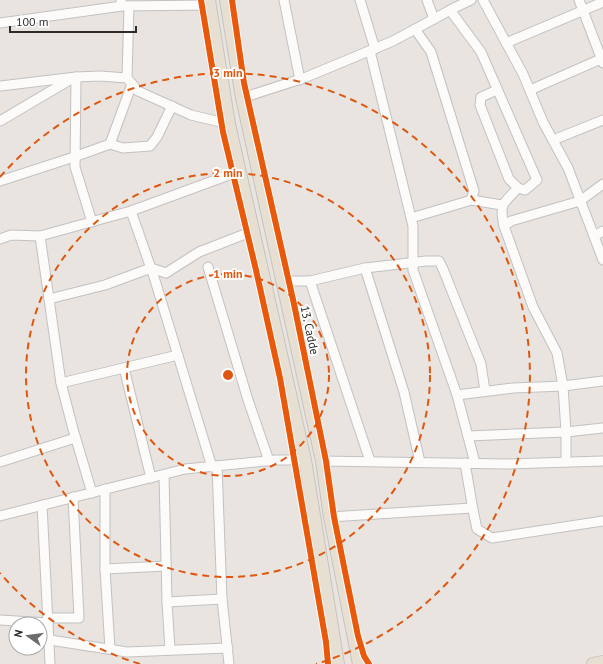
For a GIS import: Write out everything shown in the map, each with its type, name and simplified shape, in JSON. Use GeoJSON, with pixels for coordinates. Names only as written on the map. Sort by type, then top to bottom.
{"type":"FeatureCollection","features":[{"type":"Feature","properties":{"kind":"main road","name":"13. Cadde"},"geometry":{"type":"LineString","coordinates":[[226,0],[242,98],[322,461],[330,517],[359,661]]}},
{"type":"Feature","properties":{"kind":"main road"},"geometry":{"type":"LineString","coordinates":[[209,2],[229,124],[305,460],[337,661]]}},
{"type":"Feature","properties":{"kind":"main road"},"geometry":{"type":"LineString","coordinates":[[332,627],[342,639],[346,664]]}},
{"type":"Feature","properties":{"kind":"main road"},"geometry":{"type":"LineString","coordinates":[[593,664],[603,662]]}},
{"type":"Feature","properties":{"kind":"street"},"geometry":{"type":"LineString","coordinates":[[284,0],[300,80]]}},
{"type":"Feature","properties":{"kind":"street"},"geometry":{"type":"LineString","coordinates":[[361,0],[413,226],[413,270],[457,395],[475,463]]}},
{"type":"Feature","properties":{"kind":"street"},"geometry":{"type":"LineString","coordinates":[[427,0],[434,19]]}},
{"type":"Feature","properties":{"kind":"street"},"geometry":{"type":"LineString","coordinates":[[242,98],[300,80],[372,50],[393,41],[471,0]]}},
{"type":"Feature","properties":{"kind":"street"},"geometry":{"type":"LineString","coordinates":[[483,0],[523,74],[543,122],[568,168],[603,260]]}},
{"type":"Feature","properties":{"kind":"street"},"geometry":{"type":"LineString","coordinates":[[530,90],[602,60],[579,0]]}},
{"type":"Feature","properties":{"kind":"street"},"geometry":{"type":"LineString","coordinates":[[0,23],[124,4],[209,2]]}},
{"type":"Feature","properties":{"kind":"street"},"geometry":{"type":"LineString","coordinates":[[506,43],[603,2]]}},
{"type":"Feature","properties":{"kind":"street"},"geometry":{"type":"LineString","coordinates":[[110,144],[130,81],[124,4]]}},
{"type":"Feature","properties":{"kind":"street"},"geometry":{"type":"LineString","coordinates":[[450,10],[481,52],[537,180],[526,190],[518,188],[509,180],[480,105],[480,97],[497,90]]}},
{"type":"Feature","properties":{"kind":"street"},"geometry":{"type":"LineString","coordinates":[[415,29],[431,52],[474,191],[471,200]]}},
{"type":"Feature","properties":{"kind":"street"},"geometry":{"type":"LineString","coordinates":[[0,86],[76,77],[100,76],[130,81],[138,91],[191,115],[229,124]]}},
{"type":"Feature","properties":{"kind":"street"},"geometry":{"type":"LineString","coordinates":[[0,121],[76,77]]}},
{"type":"Feature","properties":{"kind":"street"},"geometry":{"type":"LineString","coordinates":[[76,77],[75,167],[92,222]]}},
{"type":"Feature","properties":{"kind":"street"},"geometry":{"type":"LineString","coordinates":[[0,181],[110,144],[123,148],[150,146],[157,137],[172,106]]}},
{"type":"Feature","properties":{"kind":"street"},"geometry":{"type":"LineString","coordinates":[[553,140],[603,120]]}},
{"type":"Feature","properties":{"kind":"street"},"geometry":{"type":"LineString","coordinates":[[1,237],[11,235],[40,236],[92,222],[131,211],[240,171]]}},
{"type":"Feature","properties":{"kind":"street"},"geometry":{"type":"LineString","coordinates":[[504,226],[511,221],[580,201],[603,184]]}},
{"type":"Feature","properties":{"kind":"street"},"geometry":{"type":"LineString","coordinates":[[518,188],[502,205],[501,212],[504,226],[533,307],[557,353],[563,386],[566,462]]}},
{"type":"Feature","properties":{"kind":"street"},"geometry":{"type":"LineString","coordinates":[[411,218],[471,200],[502,205]]}},
{"type":"Feature","properties":{"kind":"street"},"geometry":{"type":"LineString","coordinates":[[131,211],[215,466],[222,599],[229,664]]}},
{"type":"Feature","properties":{"kind":"street"},"geometry":{"type":"LineString","coordinates":[[49,300],[105,285],[151,268],[166,273],[199,252],[253,231]]}},
{"type":"Feature","properties":{"kind":"street"},"geometry":{"type":"LineString","coordinates":[[594,236],[603,231]]}},
{"type":"Feature","properties":{"kind":"street"},"geometry":{"type":"LineString","coordinates":[[40,236],[61,383],[75,438],[92,493]]}},
{"type":"Feature","properties":{"kind":"street"},"geometry":{"type":"LineString","coordinates":[[282,281],[310,281],[365,268],[413,264],[426,261],[438,262],[443,269],[481,364],[485,392]]}},
{"type":"Feature","properties":{"kind":"street"},"geometry":{"type":"LineString","coordinates":[[208,267],[248,400],[269,461]]}},
{"type":"Feature","properties":{"kind":"street"},"geometry":{"type":"LineString","coordinates":[[365,268],[404,392],[420,462]]}},
{"type":"Feature","properties":{"kind":"street"},"geometry":{"type":"LineString","coordinates":[[310,281],[370,461]]}},
{"type":"Feature","properties":{"kind":"street"},"geometry":{"type":"LineString","coordinates":[[61,383],[178,355]]}},
{"type":"Feature","properties":{"kind":"street"},"geometry":{"type":"LineString","coordinates":[[124,368],[151,478]]}},
{"type":"Feature","properties":{"kind":"street"},"geometry":{"type":"LineString","coordinates":[[457,395],[513,388],[563,386],[603,381]]}},
{"type":"Feature","properties":{"kind":"street"},"geometry":{"type":"LineString","coordinates":[[468,436],[566,432],[603,428]]}},
{"type":"Feature","properties":{"kind":"street"},"geometry":{"type":"LineString","coordinates":[[0,462],[75,438]]}},
{"type":"Feature","properties":{"kind":"street"},"geometry":{"type":"LineString","coordinates":[[0,516],[185,469],[269,461],[305,460]]}},
{"type":"Feature","properties":{"kind":"street"},"geometry":{"type":"LineString","coordinates":[[322,461],[465,463],[603,461]]}},
{"type":"Feature","properties":{"kind":"street"},"geometry":{"type":"LineString","coordinates":[[465,463],[477,529],[492,538],[603,521]]}},
{"type":"Feature","properties":{"kind":"street"},"geometry":{"type":"LineString","coordinates":[[164,474],[167,602],[170,650]]}},
{"type":"Feature","properties":{"kind":"street"},"geometry":{"type":"LineString","coordinates":[[105,489],[105,568],[110,650]]}},
{"type":"Feature","properties":{"kind":"street"},"geometry":{"type":"LineString","coordinates":[[50,664],[48,620],[79,618],[73,497]]}},
{"type":"Feature","properties":{"kind":"street"},"geometry":{"type":"LineString","coordinates":[[42,505],[48,616]]}},
{"type":"Feature","properties":{"kind":"street"},"geometry":{"type":"LineString","coordinates":[[330,517],[472,508]]}},
{"type":"Feature","properties":{"kind":"street"},"geometry":{"type":"LineString","coordinates":[[105,568],[166,566]]}},
{"type":"Feature","properties":{"kind":"street"},"geometry":{"type":"LineString","coordinates":[[167,602],[222,599]]}},
{"type":"Feature","properties":{"kind":"street"},"geometry":{"type":"LineString","coordinates":[[50,640],[127,652],[228,648]]}},
{"type":"Feature","properties":{"kind":"cycle path"},"geometry":{"type":"LineString","coordinates":[[201,0],[223,132],[280,378],[326,642],[328,664]]}},
{"type":"Feature","properties":{"kind":"cycle path"},"geometry":{"type":"LineString","coordinates":[[232,0],[244,83],[294,304],[326,461],[334,517],[358,636],[364,656],[369,664]]}}]}
